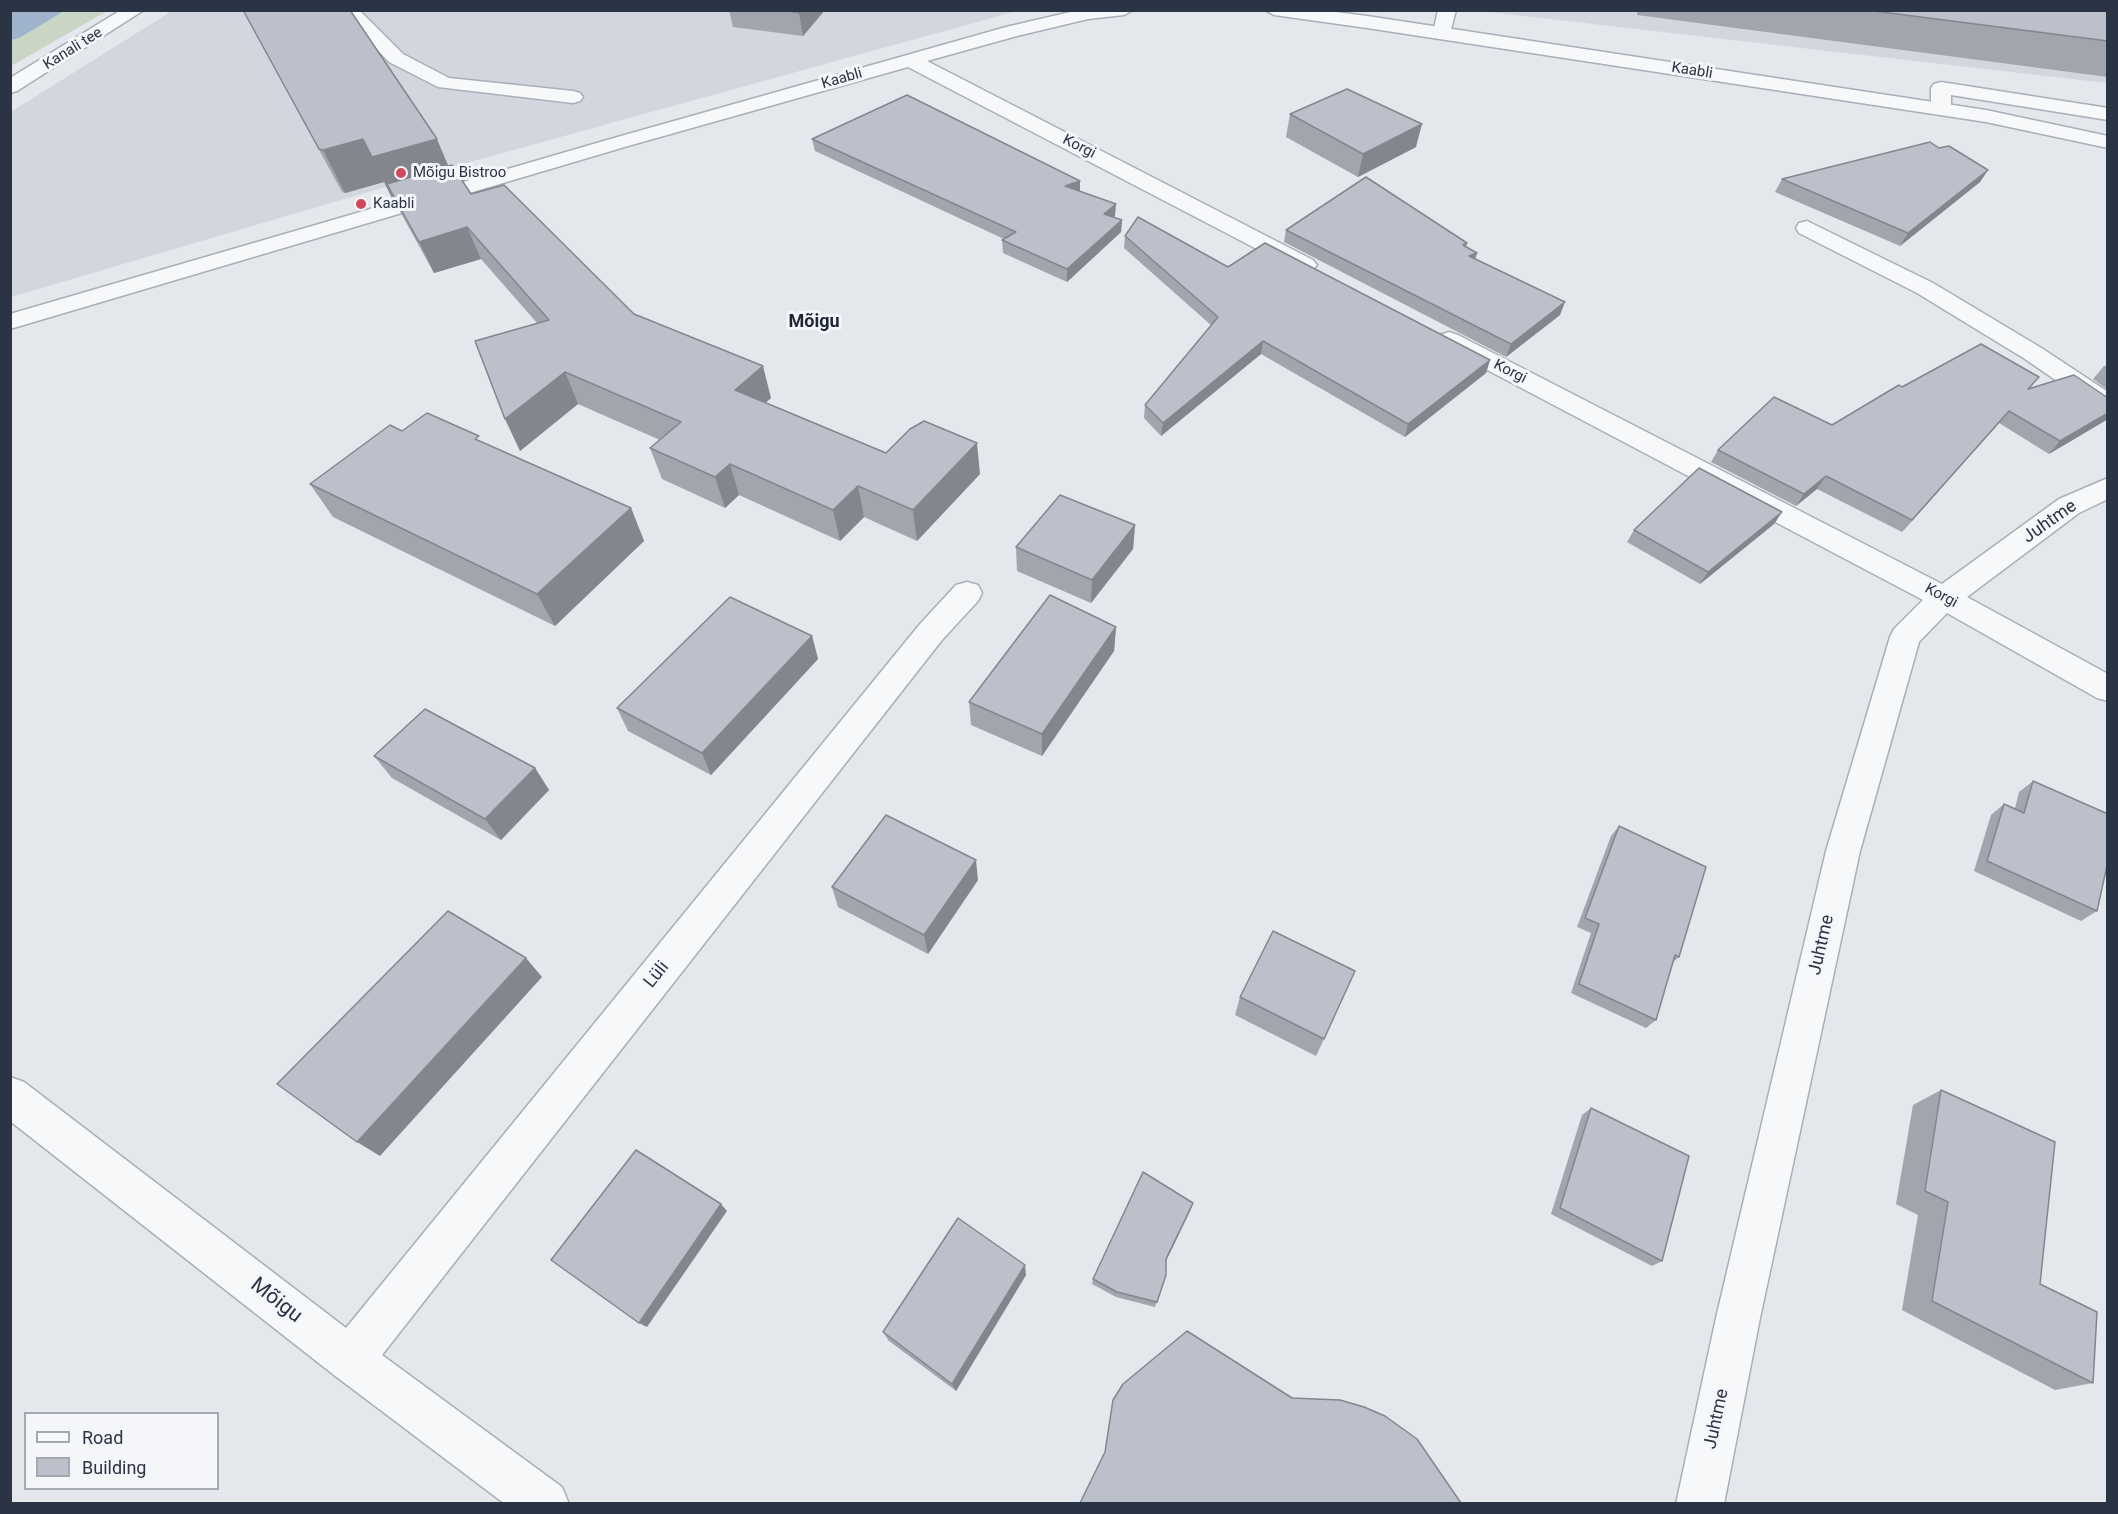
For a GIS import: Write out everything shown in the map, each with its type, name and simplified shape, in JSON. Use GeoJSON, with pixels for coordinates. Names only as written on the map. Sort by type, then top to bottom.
{"type":"FeatureCollection","features":[{"type":"Feature","properties":{"kind":"street","name":"Kanali tee"},"geometry":{"type":"LineString","coordinates":[[10,87],[135,10]]}},
{"type":"Feature","properties":{"kind":"street"},"geometry":{"type":"LineString","coordinates":[[348,10],[396,58],[445,83],[573,97]]}},
{"type":"Feature","properties":{"kind":"street","name":"Kaabli"},"geometry":{"type":"LineString","coordinates":[[10,322],[1013,31],[1087,12],[1124,10]]}},
{"type":"Feature","properties":{"kind":"street","name":"Kaabli"},"geometry":{"type":"LineString","coordinates":[[1274,10],[1442,33],[1986,116],[2108,142]]}},
{"type":"Feature","properties":{"kind":"street"},"geometry":{"type":"LineString","coordinates":[[1442,33],[1447,10]]}},
{"type":"Feature","properties":{"kind":"street","name":"Korgi"},"geometry":{"type":"LineString","coordinates":[[910,60],[1322,274]]}},
{"type":"Feature","properties":{"kind":"street"},"geometry":{"type":"LineString","coordinates":[[1941,109],[1941,87],[2108,114]]}},
{"type":"Feature","properties":{"kind":"street"},"geometry":{"type":"LineString","coordinates":[[1807,228],[1925,288],[2034,354],[2108,404]]}},
{"type":"Feature","properties":{"kind":"street","name":"Korgi"},"geometry":{"type":"LineString","coordinates":[[1427,328],[1944,598],[2108,689]]}},
{"type":"Feature","properties":{"kind":"street","name":"Juhtme"},"geometry":{"type":"LineString","coordinates":[[1700,1503],[1741,1306],[1843,851],[1905,637],[1944,598],[2069,506],[2108,487]]}},
{"type":"Feature","properties":{"kind":"street","name":"Lüli"},"geometry":{"type":"LineString","coordinates":[[350,1359],[916,651],[967,593]]}},
{"type":"Feature","properties":{"kind":"street","name":"Mõigu"},"geometry":{"type":"LineString","coordinates":[[10,1096],[350,1359],[545,1503]]}},
{"type":"Feature","properties":{"kind":"shaded area"},"geometry":{"type":"Polygon","coordinates":[[[172,11],[1017,11],[470,162],[11,297],[11,112],[172,11]]]}},
{"type":"Feature","properties":{"kind":"shaded area"},"geometry":{"type":"Polygon","coordinates":[[[1480,11],[2107,11],[2107,83],[1480,11]]]}},
{"type":"Feature","properties":{"kind":"green space"},"geometry":{"type":"Polygon","coordinates":[[[62,11],[107,11],[11,66],[11,40],[62,11]]]}},
{"type":"Feature","properties":{"kind":"water"},"geometry":{"type":"Polygon","coordinates":[[[11,10],[64,11],[19,38],[11,40],[11,10]]]}},
{"type":"Feature","properties":{"kind":"building"},"geometry":{"type":"Polygon","coordinates":[[[243,10],[350,10],[437,139],[372,157],[363,139],[323,150],[319,149],[243,10]]]}},
{"type":"Feature","properties":{"kind":"building"},"geometry":{"type":"Polygon","coordinates":[[[782,10],[801,10],[799,13],[782,10]]]}},
{"type":"Feature","properties":{"kind":"building"},"geometry":{"type":"Polygon","coordinates":[[[1866,10],[2108,10],[2108,41],[1866,10]]]}},
{"type":"Feature","properties":{"kind":"building"},"geometry":{"type":"Polygon","coordinates":[[[1347,89],[1422,124],[1363,154],[1290,114],[1347,89]]]}},
{"type":"Feature","properties":{"kind":"building"},"geometry":{"type":"Polygon","coordinates":[[[907,95],[1080,181],[1065,186],[1116,204],[1104,214],[1122,220],[1067,269],[1002,240],[1016,232],[812,139],[907,95]]]}},
{"type":"Feature","properties":{"kind":"building"},"geometry":{"type":"Polygon","coordinates":[[[1930,142],[1939,148],[1949,146],[1988,170],[1908,233],[1782,179],[1930,142]]]}},
{"type":"Feature","properties":{"kind":"building"},"geometry":{"type":"Polygon","coordinates":[[[452,165],[471,194],[504,185],[634,314],[763,366],[735,390],[886,453],[910,429],[924,421],[977,443],[913,510],[858,486],[833,510],[730,464],[715,477],[650,448],[681,422],[565,372],[505,419],[475,341],[549,320],[467,227],[419,242],[387,184],[452,165]]]}},
{"type":"Feature","properties":{"kind":"building"},"geometry":{"type":"Polygon","coordinates":[[[1366,177],[1467,243],[1463,245],[1477,253],[1469,256],[1565,302],[1511,344],[1286,230],[1366,177]]]}},
{"type":"Feature","properties":{"kind":"building"},"geometry":{"type":"Polygon","coordinates":[[[1138,217],[1228,267],[1265,243],[1490,360],[1408,424],[1263,341],[1163,423],[1145,405],[1218,317],[1125,236],[1138,217]]]}},
{"type":"Feature","properties":{"kind":"building"},"geometry":{"type":"Polygon","coordinates":[[[1981,344],[2039,377],[2028,389],[2074,375],[2108,398],[2108,413],[2060,441],[2009,411],[1912,520],[1826,476],[1804,494],[1718,450],[1774,397],[1832,425],[1899,385],[1902,387],[1981,344]]]}},
{"type":"Feature","properties":{"kind":"building"},"geometry":{"type":"Polygon","coordinates":[[[427,413],[479,436],[475,439],[631,508],[537,594],[310,484],[390,425],[402,431],[427,413]]]}},
{"type":"Feature","properties":{"kind":"building"},"geometry":{"type":"Polygon","coordinates":[[[1699,468],[1782,512],[1708,572],[1634,530],[1699,468]]]}},
{"type":"Feature","properties":{"kind":"building"},"geometry":{"type":"Polygon","coordinates":[[[1060,495],[1135,525],[1092,580],[1016,547],[1060,495]]]}},
{"type":"Feature","properties":{"kind":"building"},"geometry":{"type":"Polygon","coordinates":[[[1050,595],[1116,627],[1042,734],[969,702],[1050,595]]]}},
{"type":"Feature","properties":{"kind":"building"},"geometry":{"type":"Polygon","coordinates":[[[730,597],[812,636],[702,753],[617,708],[730,597]]]}},
{"type":"Feature","properties":{"kind":"building"},"geometry":{"type":"Polygon","coordinates":[[[425,709],[535,768],[485,819],[374,756],[425,709]]]}},
{"type":"Feature","properties":{"kind":"building"},"geometry":{"type":"Polygon","coordinates":[[[2033,781],[2108,814],[2108,861],[2097,911],[1987,861],[2004,804],[2024,813],[2033,781]]]}},
{"type":"Feature","properties":{"kind":"building"},"geometry":{"type":"Polygon","coordinates":[[[886,815],[976,860],[924,935],[832,887],[886,815]]]}},
{"type":"Feature","properties":{"kind":"building"},"geometry":{"type":"Polygon","coordinates":[[[1619,826],[1706,867],[1679,957],[1675,955],[1656,1020],[1579,984],[1599,924],[1585,918],[1619,826]]]}},
{"type":"Feature","properties":{"kind":"building"},"geometry":{"type":"Polygon","coordinates":[[[448,911],[526,958],[357,1142],[277,1084],[448,911]]]}},
{"type":"Feature","properties":{"kind":"building"},"geometry":{"type":"Polygon","coordinates":[[[1273,931],[1355,971],[1324,1039],[1240,997],[1273,931]]]}},
{"type":"Feature","properties":{"kind":"building"},"geometry":{"type":"Polygon","coordinates":[[[1941,1090],[2055,1142],[2040,1284],[2097,1312],[2093,1383],[1932,1301],[1948,1202],[1925,1191],[1941,1090]]]}},
{"type":"Feature","properties":{"kind":"building"},"geometry":{"type":"Polygon","coordinates":[[[1591,1108],[1689,1156],[1662,1261],[1560,1208],[1591,1108]]]}},
{"type":"Feature","properties":{"kind":"building"},"geometry":{"type":"Polygon","coordinates":[[[636,1150],[721,1204],[639,1323],[551,1260],[636,1150]]]}},
{"type":"Feature","properties":{"kind":"building"},"geometry":{"type":"Polygon","coordinates":[[[1143,1172],[1193,1203],[1166,1259],[1166,1275],[1157,1302],[1117,1292],[1093,1279],[1143,1172]]]}},
{"type":"Feature","properties":{"kind":"building"},"geometry":{"type":"Polygon","coordinates":[[[958,1218],[1025,1265],[952,1384],[883,1332],[958,1218]]]}},
{"type":"Feature","properties":{"kind":"building"},"geometry":{"type":"Polygon","coordinates":[[[1187,1331],[1292,1398],[1340,1400],[1385,1416],[1417,1439],[1461,1503],[1080,1503],[1105,1452],[1113,1400],[1123,1384],[1187,1331]]]}},
{"type":"Feature","properties":{"kind":"place","name":"Mõigu Bistroo"},"geometry":{"type":"Point","coordinates":[401,173]}},
{"type":"Feature","properties":{"kind":"place","name":"Kaabli"},"geometry":{"type":"Point","coordinates":[361,204]}},
{"type":"Feature","properties":{"kind":"district","name":"Mõigu"},"geometry":{"type":"Point","coordinates":[814,322]}}]}
